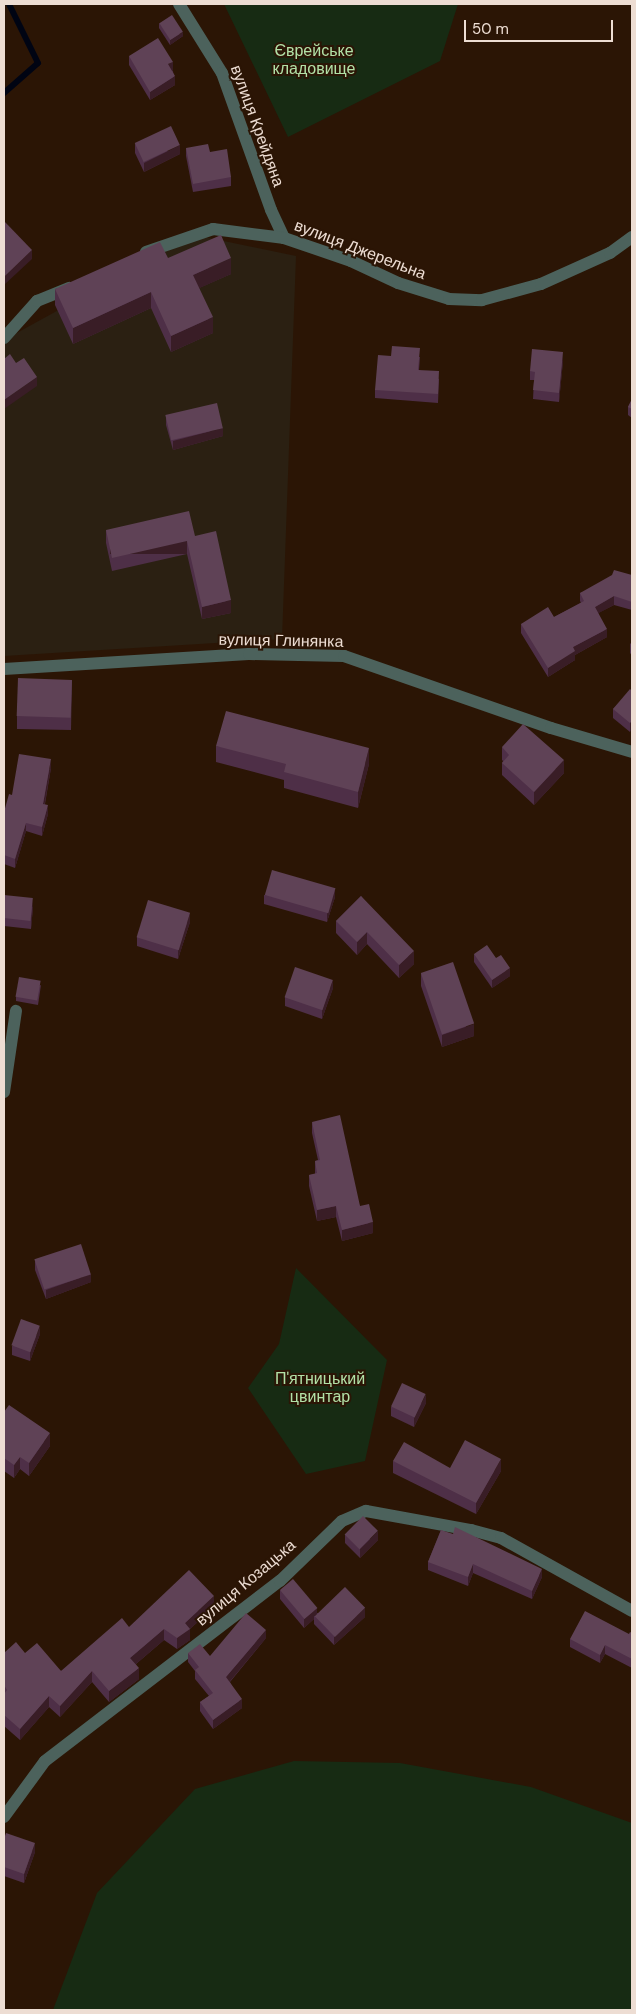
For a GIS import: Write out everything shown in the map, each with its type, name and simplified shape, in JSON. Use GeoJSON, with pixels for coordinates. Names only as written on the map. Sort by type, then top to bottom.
{"type":"FeatureCollection","features":[{"type":"Feature","properties":{"kind":"street","name":"вулиця Крейдяна"},"geometry":{"type":"LineString","coordinates":[[179,4],[222,73],[271,210],[284,238]]}},
{"type":"Feature","properties":{"kind":"street","name":"вулиця Джерельна"},"geometry":{"type":"LineString","coordinates":[[133,256],[213,229],[284,238],[351,261],[398,283],[448,299],[482,300],[541,284],[610,252],[632,237]]}},
{"type":"Feature","properties":{"kind":"street"},"geometry":{"type":"LineString","coordinates":[[4,338],[37,301],[85,280]]}},
{"type":"Feature","properties":{"kind":"street","name":"вулиця Глинянка"},"geometry":{"type":"LineString","coordinates":[[4,671],[249,654],[344,656],[551,728],[632,752]]}},
{"type":"Feature","properties":{"kind":"street"},"geometry":{"type":"LineString","coordinates":[[4,1092],[16,1011]]}},
{"type":"Feature","properties":{"kind":"street","name":"вулиця Козацька"},"geometry":{"type":"LineString","coordinates":[[4,1817],[45,1761],[280,1581],[342,1521],[366,1511],[471,1530],[501,1538],[632,1612]]}},
{"type":"Feature","properties":{"kind":"shaded area"},"geometry":{"type":"Polygon","coordinates":[[[195,235],[296,256],[282,639],[4,656],[4,340],[195,235]]]}},
{"type":"Feature","properties":{"kind":"green space","name":"Єврейське кладовище"},"geometry":{"type":"Polygon","coordinates":[[[224,4],[458,4],[440,61],[288,137],[224,4]]]}},
{"type":"Feature","properties":{"kind":"green space","name":"П'ятницький цвинтар"},"geometry":{"type":"Polygon","coordinates":[[[296,1268],[387,1360],[365,1461],[306,1474],[248,1388],[279,1344],[296,1268]]]}},
{"type":"Feature","properties":{"kind":"green space"},"geometry":{"type":"Polygon","coordinates":[[[294,1761],[400,1763],[531,1787],[632,1823],[632,2010],[53,2010],[97,1893],[195,1789],[294,1761]]]}},
{"type":"Feature","properties":{"kind":"building"},"geometry":{"type":"Polygon","coordinates":[[[172,15],[183,32],[170,40],[159,23],[172,15]]]}},
{"type":"Feature","properties":{"kind":"building"},"geometry":{"type":"Polygon","coordinates":[[[158,38],[173,62],[168,64],[175,76],[150,92],[129,56],[158,38]]]}},
{"type":"Feature","properties":{"kind":"building"},"geometry":{"type":"Polygon","coordinates":[[[171,126],[180,145],[144,162],[135,143],[171,126]]]}},
{"type":"Feature","properties":{"kind":"building"},"geometry":{"type":"Polygon","coordinates":[[[208,144],[210,152],[227,149],[231,177],[193,184],[186,148],[208,144]]]}},
{"type":"Feature","properties":{"kind":"building"},"geometry":{"type":"Polygon","coordinates":[[[4,223],[32,250],[4,277],[4,223]]]}},
{"type":"Feature","properties":{"kind":"building"},"geometry":{"type":"Polygon","coordinates":[[[221,235],[231,258],[193,275],[213,317],[171,336],[151,292],[73,328],[55,289],[160,242],[168,258],[221,235]]]}},
{"type":"Feature","properties":{"kind":"building"},"geometry":{"type":"Polygon","coordinates":[[[392,346],[420,348],[418,370],[439,371],[438,394],[375,390],[378,355],[391,356],[392,346]]]}},
{"type":"Feature","properties":{"kind":"building"},"geometry":{"type":"Polygon","coordinates":[[[532,349],[563,352],[559,393],[533,390],[535,372],[530,371],[532,349]]]}},
{"type":"Feature","properties":{"kind":"building"},"geometry":{"type":"Polygon","coordinates":[[[10,354],[16,363],[24,358],[37,377],[4,400],[4,359],[10,354]]]}},
{"type":"Feature","properties":{"kind":"building"},"geometry":{"type":"Polygon","coordinates":[[[632,399],[632,409],[628,407],[632,399]]]}},
{"type":"Feature","properties":{"kind":"building"},"geometry":{"type":"Polygon","coordinates":[[[217,403],[223,428],[171,440],[165,415],[217,403]]]}},
{"type":"Feature","properties":{"kind":"building"},"geometry":{"type":"Polygon","coordinates":[[[189,511],[195,536],[216,531],[231,600],[202,607],[187,541],[112,558],[106,530],[189,511]]]}},
{"type":"Feature","properties":{"kind":"building"},"geometry":{"type":"Polygon","coordinates":[[[614,570],[632,575],[632,602],[614,596],[595,607],[607,629],[573,647],[575,651],[548,668],[521,624],[548,607],[554,617],[584,601],[580,593],[612,575],[614,570]]]}},
{"type":"Feature","properties":{"kind":"building"},"geometry":{"type":"Polygon","coordinates":[[[18,678],[72,680],[71,718],[17,716],[18,678]]]}},
{"type":"Feature","properties":{"kind":"building"},"geometry":{"type":"Polygon","coordinates":[[[630,689],[632,691],[632,721],[630,723],[613,709],[630,689]]]}},
{"type":"Feature","properties":{"kind":"building"},"geometry":{"type":"Polygon","coordinates":[[[226,711],[369,748],[358,792],[284,772],[286,764],[216,746],[226,711]]]}},
{"type":"Feature","properties":{"kind":"building"},"geometry":{"type":"Polygon","coordinates":[[[523,724],[564,760],[534,792],[502,763],[509,755],[502,747],[523,724]]]}},
{"type":"Feature","properties":{"kind":"building"},"geometry":{"type":"Polygon","coordinates":[[[19,754],[51,759],[43,804],[48,805],[42,827],[26,823],[15,859],[4,855],[4,812],[9,794],[12,795],[19,754]]]}},
{"type":"Feature","properties":{"kind":"building"},"geometry":{"type":"Polygon","coordinates":[[[272,870],[335,888],[328,913],[265,895],[272,870]]]}},
{"type":"Feature","properties":{"kind":"building"},"geometry":{"type":"Polygon","coordinates":[[[4,895],[33,898],[30,921],[4,918],[4,895]]]}},
{"type":"Feature","properties":{"kind":"building"},"geometry":{"type":"Polygon","coordinates":[[[361,896],[414,951],[399,965],[367,932],[357,942],[336,921],[361,896]]]}},
{"type":"Feature","properties":{"kind":"building"},"geometry":{"type":"Polygon","coordinates":[[[148,900],[190,913],[179,950],[137,937],[148,900]]]}},
{"type":"Feature","properties":{"kind":"building"},"geometry":{"type":"Polygon","coordinates":[[[487,945],[496,958],[501,955],[510,968],[492,980],[474,954],[487,945]]]}},
{"type":"Feature","properties":{"kind":"building"},"geometry":{"type":"Polygon","coordinates":[[[453,962],[474,1023],[442,1035],[421,973],[453,962]]]}},
{"type":"Feature","properties":{"kind":"building"},"geometry":{"type":"Polygon","coordinates":[[[295,967],[333,980],[322,1010],[285,997],[295,967]]]}},
{"type":"Feature","properties":{"kind":"building"},"geometry":{"type":"Polygon","coordinates":[[[19,977],[41,981],[37,1001],[16,997],[19,977]]]}},
{"type":"Feature","properties":{"kind":"building"},"geometry":{"type":"Polygon","coordinates":[[[340,1115],[360,1206],[369,1204],[373,1222],[342,1230],[336,1206],[317,1210],[309,1175],[317,1173],[315,1161],[320,1160],[312,1122],[340,1115]]]}},
{"type":"Feature","properties":{"kind":"building"},"geometry":{"type":"Polygon","coordinates":[[[81,1244],[91,1274],[44,1290],[34,1259],[81,1244]]]}},
{"type":"Feature","properties":{"kind":"building"},"geometry":{"type":"Polygon","coordinates":[[[21,1319],[40,1326],[30,1352],[11,1345],[21,1319]]]}},
{"type":"Feature","properties":{"kind":"building"},"geometry":{"type":"Polygon","coordinates":[[[402,1383],[426,1394],[415,1418],[391,1407],[402,1383]]]}},
{"type":"Feature","properties":{"kind":"building"},"geometry":{"type":"Polygon","coordinates":[[[9,1405],[50,1433],[29,1463],[20,1457],[14,1465],[4,1458],[4,1412],[9,1405]]]}},
{"type":"Feature","properties":{"kind":"building"},"geometry":{"type":"Polygon","coordinates":[[[465,1440],[501,1459],[476,1503],[393,1461],[404,1442],[450,1468],[465,1440]]]}},
{"type":"Feature","properties":{"kind":"building"},"geometry":{"type":"Polygon","coordinates":[[[363,1516],[378,1531],[359,1549],[345,1534],[363,1516]]]}},
{"type":"Feature","properties":{"kind":"building"},"geometry":{"type":"Polygon","coordinates":[[[455,1527],[542,1569],[532,1591],[473,1564],[468,1577],[428,1562],[441,1530],[453,1534],[455,1527]]]}},
{"type":"Feature","properties":{"kind":"building"},"geometry":{"type":"Polygon","coordinates":[[[189,1570],[214,1596],[185,1623],[190,1629],[177,1638],[164,1629],[130,1658],[139,1668],[109,1691],[92,1671],[60,1706],[49,1696],[20,1729],[4,1715],[4,1694],[7,1690],[4,1685],[4,1653],[16,1642],[25,1653],[37,1643],[61,1671],[122,1618],[129,1627],[189,1570]]]}},
{"type":"Feature","properties":{"kind":"building"},"geometry":{"type":"Polygon","coordinates":[[[293,1579],[317,1608],[304,1619],[280,1590],[293,1579]]]}},
{"type":"Feature","properties":{"kind":"building"},"geometry":{"type":"Polygon","coordinates":[[[345,1587],[365,1608],[335,1637],[315,1616],[345,1587]]]}},
{"type":"Feature","properties":{"kind":"building"},"geometry":{"type":"Polygon","coordinates":[[[585,1611],[629,1634],[630,1632],[632,1633],[632,1659],[605,1645],[600,1655],[570,1639],[585,1611]]]}},
{"type":"Feature","properties":{"kind":"building"},"geometry":{"type":"Polygon","coordinates":[[[246,1613],[266,1630],[226,1677],[242,1699],[213,1720],[200,1702],[213,1693],[195,1670],[199,1667],[188,1653],[200,1644],[210,1656],[246,1613]]]}},
{"type":"Feature","properties":{"kind":"building"},"geometry":{"type":"Polygon","coordinates":[[[6,1833],[35,1843],[24,1874],[4,1867],[4,1839],[6,1833]]]}},
{"type":"Feature","properties":{"kind":"waterway"},"geometry":{"type":"LineString","coordinates":[[4,93],[38,63],[9,4]]}}]}
